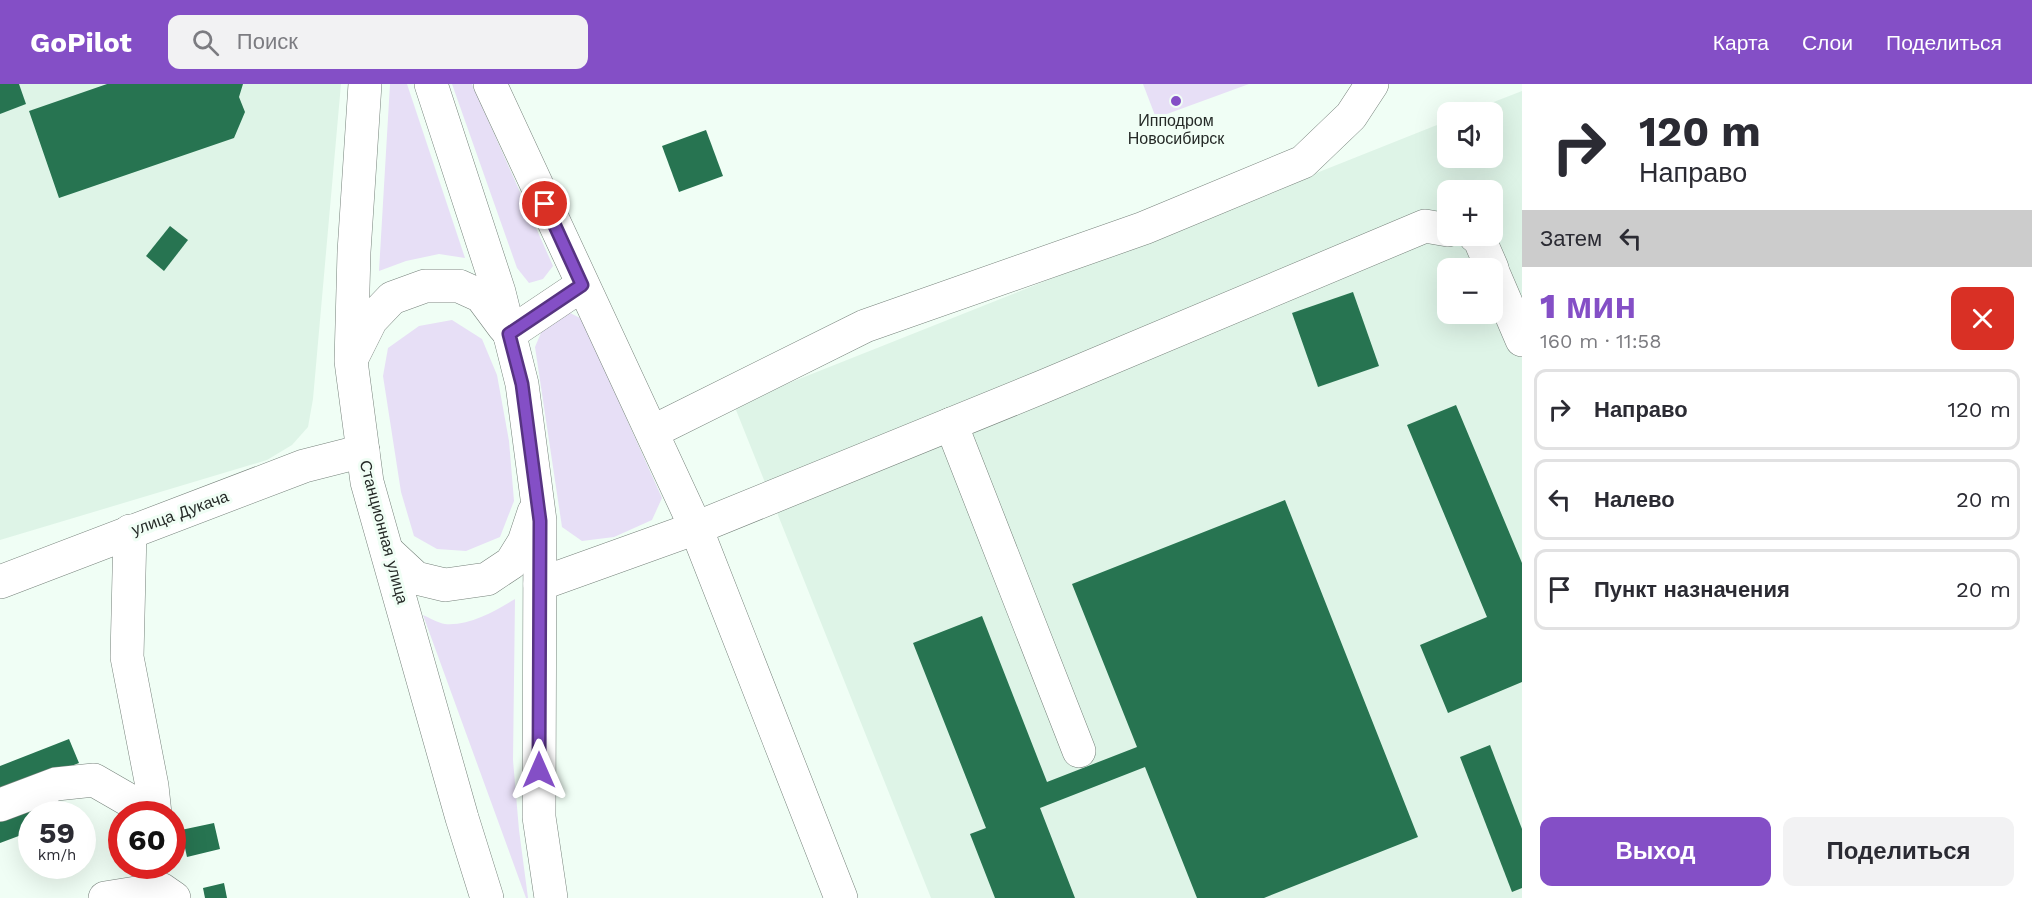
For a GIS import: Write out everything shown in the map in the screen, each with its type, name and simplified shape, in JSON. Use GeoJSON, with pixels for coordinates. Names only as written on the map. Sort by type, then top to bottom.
{"type":"FeatureCollection","features":[{"type":"Feature","properties":{"kind":"main road","name":"Станционная улица"},"geometry":{"type":"LineString","coordinates":[[365,84],[354,252],[351,361],[363,451],[368,482],[462,818],[487,898]]}},
{"type":"Feature","properties":{"kind":"main road"},"geometry":{"type":"LineString","coordinates":[[431,84],[492,270],[522,384],[540,521],[539,817],[551,898]]}},
{"type":"Feature","properties":{"kind":"main road"},"geometry":{"type":"LineString","coordinates":[[490,84],[696,528],[841,898]]}},
{"type":"Feature","properties":{"kind":"main road"},"geometry":{"type":"LineString","coordinates":[[652,432],[865,326],[1144,228],[1303,162],[1351,116],[1372,84]]}},
{"type":"Feature","properties":{"kind":"main road"},"geometry":{"type":"LineString","coordinates":[[540,584],[696,528],[1425,226],[1437,228]]}},
{"type":"Feature","properties":{"kind":"main road"},"geometry":{"type":"LineString","coordinates":[[509,334],[582,285]]}},
{"type":"Feature","properties":{"kind":"main road"},"geometry":{"type":"LineString","coordinates":[[351,361],[371,320],[392,298],[425,286],[459,286],[481,296],[509,334]]}},
{"type":"Feature","properties":{"kind":"main road"},"geometry":{"type":"LineString","coordinates":[[1503,295],[1522,340]]}},
{"type":"Feature","properties":{"kind":"main road"},"geometry":{"type":"LineString","coordinates":[[951,424],[1079,751]]}},
{"type":"Feature","properties":{"kind":"main road","name":"улица Дукача"},"geometry":{"type":"LineString","coordinates":[[0,582],[304,466],[363,451]]}},
{"type":"Feature","properties":{"kind":"main road"},"geometry":{"type":"LineString","coordinates":[[388,552],[416,578],[445,585],[487,579],[511,563],[525,542],[537,500]]}},
{"type":"Feature","properties":{"kind":"main road"},"geometry":{"type":"LineString","coordinates":[[130,531],[127,657],[153,801]]}},
{"type":"Feature","properties":{"kind":"main road"},"geometry":{"type":"LineString","coordinates":[[0,805],[56,784],[94,780],[131,801]]}},
{"type":"Feature","properties":{"kind":"main road"},"geometry":{"type":"LineString","coordinates":[[105,898],[165,884]]}},
{"type":"Feature","properties":{"kind":"shaded area"},"geometry":{"type":"Polygon","coordinates":[[[0,84],[341,84],[313,399],[308,427],[292,445],[267,460],[0,540],[0,84]]]}},
{"type":"Feature","properties":{"kind":"shaded area"},"geometry":{"type":"Polygon","coordinates":[[[390,84],[407,84],[465,258],[439,254],[406,261],[379,271],[390,84]]]}},
{"type":"Feature","properties":{"kind":"shaded area"},"geometry":{"type":"Polygon","coordinates":[[[452,84],[472,84],[553,266],[543,279],[529,283],[517,268],[452,84]]]}},
{"type":"Feature","properties":{"kind":"shaded area","name":"Ипподром Новосибирск"},"geometry":{"type":"Polygon","coordinates":[[[1143,84],[1249,84],[1156,118],[1143,84]]]}},
{"type":"Feature","properties":{"kind":"shaded area"},"geometry":{"type":"Polygon","coordinates":[[[1522,91],[1522,898],[931,898],[734,405],[1437,125],[1437,168],[1503,168],[1503,102],[1494,102],[1522,91]]]}},
{"type":"Feature","properties":{"kind":"shaded area"},"geometry":{"type":"Polygon","coordinates":[[[566,311],[582,319],[662,498],[652,520],[614,537],[582,541],[562,527],[535,347],[546,321],[566,311]]]}},
{"type":"Feature","properties":{"kind":"shaded area"},"geometry":{"type":"Polygon","coordinates":[[[452,320],[482,339],[497,375],[509,441],[514,501],[500,537],[466,551],[437,549],[414,536],[401,492],[383,376],[388,348],[419,326],[452,320]]]}},
{"type":"Feature","properties":{"kind":"shaded area"},"geometry":{"type":"Polygon","coordinates":[[[515,599],[513,760],[528,898],[526,898],[423,615],[445,624],[464,623],[491,613],[515,599]]]}},
{"type":"Feature","properties":{"kind":"building"},"geometry":{"type":"Polygon","coordinates":[[[0,84],[19,84],[26,104],[0,114],[0,84]]]}},
{"type":"Feature","properties":{"kind":"building"},"geometry":{"type":"Polygon","coordinates":[[[107,84],[243,84],[239,97],[245,112],[234,138],[59,198],[29,111],[107,84]]]}},
{"type":"Feature","properties":{"kind":"building"},"geometry":{"type":"Polygon","coordinates":[[[706,130],[723,176],[679,192],[662,146],[706,130]]]}},
{"type":"Feature","properties":{"kind":"building"},"geometry":{"type":"Polygon","coordinates":[[[170,226],[188,240],[164,271],[146,256],[170,226]]]}},
{"type":"Feature","properties":{"kind":"building"},"geometry":{"type":"Polygon","coordinates":[[[1353,292],[1379,366],[1318,387],[1292,313],[1353,292]]]}},
{"type":"Feature","properties":{"kind":"building"},"geometry":{"type":"Polygon","coordinates":[[[1456,405],[1522,563],[1522,682],[1448,713],[1420,645],[1487,617],[1407,425],[1456,405]]]}},
{"type":"Feature","properties":{"kind":"building"},"geometry":{"type":"Polygon","coordinates":[[[1285,500],[1418,837],[1264,898],[1197,898],[1145,767],[1040,808],[1075,898],[995,898],[970,834],[986,828],[913,643],[982,616],[1047,782],[1137,747],[1072,584],[1285,500]]]}},
{"type":"Feature","properties":{"kind":"building"},"geometry":{"type":"Polygon","coordinates":[[[69,739],[79,763],[0,794],[0,766],[69,739]]]}},
{"type":"Feature","properties":{"kind":"building"},"geometry":{"type":"Polygon","coordinates":[[[1490,745],[1522,829],[1522,888],[1512,892],[1460,757],[1490,745]]]}},
{"type":"Feature","properties":{"kind":"building"},"geometry":{"type":"Polygon","coordinates":[[[18,809],[18,836],[0,843],[0,816],[18,809]]]}},
{"type":"Feature","properties":{"kind":"building"},"geometry":{"type":"Polygon","coordinates":[[[214,823],[220,849],[187,857],[186,829],[214,823]]]}},
{"type":"Feature","properties":{"kind":"building"},"geometry":{"type":"Polygon","coordinates":[[[224,883],[227,898],[205,898],[203,888],[224,883]]]}},
{"type":"Feature","properties":{"kind":"place","name":"Ипподром Новосибирск"},"geometry":{"type":"Point","coordinates":[1176,101]}},
{"type":"Feature","properties":{"kind":"route"},"geometry":{"type":"LineString","coordinates":[[539,770],[540,521],[522,384],[509,334],[582,285],[545,204]]}}]}
